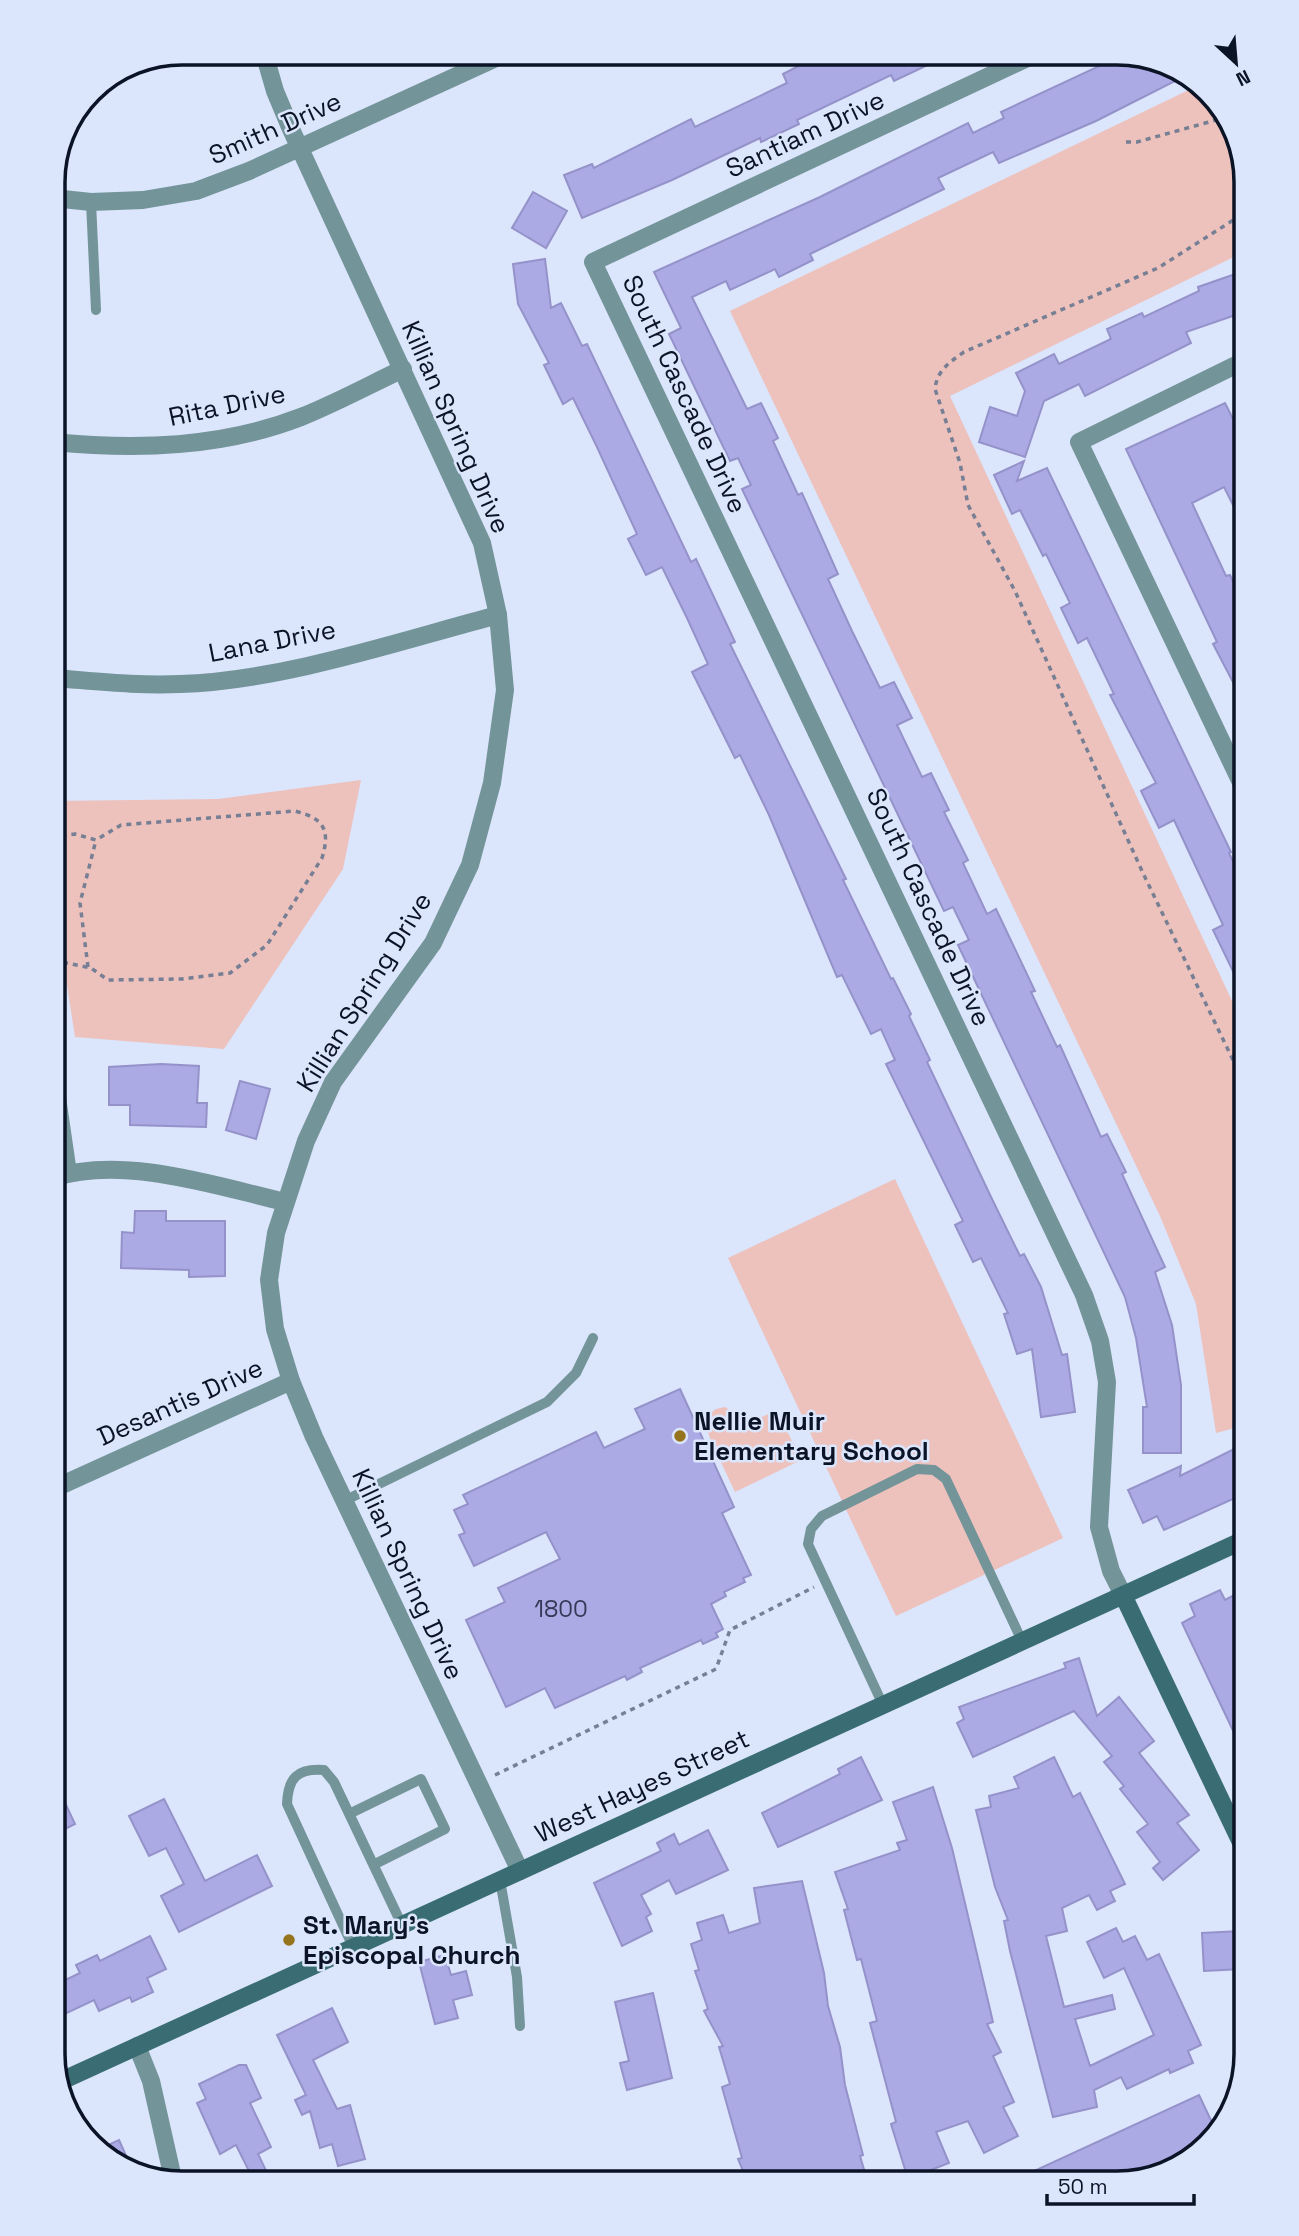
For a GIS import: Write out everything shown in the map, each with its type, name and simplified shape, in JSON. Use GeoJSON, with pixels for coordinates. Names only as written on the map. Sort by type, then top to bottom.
{"type":"FeatureCollection","features":[{"type":"Feature","properties":{"kind":"street","name":"Killian Spring Drive"},"geometry":{"type":"LineString","coordinates":[[268,65],[275,91],[299,147],[482,543],[498,615],[505,690],[492,783],[470,864],[433,943],[333,1082],[306,1141],[276,1233],[269,1280],[275,1329],[291,1381],[344,1500],[520,1871]]}},
{"type":"Feature","properties":{"kind":"street","name":"Smith Drive"},"geometry":{"type":"LineString","coordinates":[[65,199],[91,202],[143,200],[196,191],[249,171],[480,65]]}},
{"type":"Feature","properties":{"kind":"street","name":"Santiam Drive"},"geometry":{"type":"LineString","coordinates":[[593,262],[1012,65]]}},
{"type":"Feature","properties":{"kind":"street","name":"South Cascade Drive"},"geometry":{"type":"LineString","coordinates":[[593,262],[1084,1296],[1100,1341],[1107,1382],[1099,1527],[1111,1571],[1123,1595]]}},
{"type":"Feature","properties":{"kind":"street"},"geometry":{"type":"LineString","coordinates":[[1234,366],[1079,442],[1234,766]]}},
{"type":"Feature","properties":{"kind":"street","name":"Rita Drive"},"geometry":{"type":"LineString","coordinates":[[65,443],[109,447],[176,446],[244,434],[301,417],[403,369]]}},
{"type":"Feature","properties":{"kind":"street","name":"Lana Drive"},"geometry":{"type":"LineString","coordinates":[[65,679],[182,684],[242,677],[304,665],[498,615]]}},
{"type":"Feature","properties":{"kind":"street"},"geometry":{"type":"LineString","coordinates":[[65,1175],[154,1171],[285,1202]]}},
{"type":"Feature","properties":{"kind":"street","name":"Desantis Drive"},"geometry":{"type":"LineString","coordinates":[[65,1483],[291,1381]]}},
{"type":"Feature","properties":{"kind":"street","name":"West Hayes Street"},"geometry":{"type":"LineString","coordinates":[[68,2078],[1234,1545]]}},
{"type":"Feature","properties":{"kind":"street"},"geometry":{"type":"LineString","coordinates":[[1123,1595],[1234,1826]]}},
{"type":"Feature","properties":{"kind":"street"},"geometry":{"type":"LineString","coordinates":[[137,2046],[151,2081],[171,2171]]}},
{"type":"Feature","properties":{"kind":"lane"},"geometry":{"type":"LineString","coordinates":[[91,202],[96,310]]}},
{"type":"Feature","properties":{"kind":"lane"},"geometry":{"type":"LineString","coordinates":[[344,1500],[547,1402],[576,1373],[593,1338]]}},
{"type":"Feature","properties":{"kind":"lane"},"geometry":{"type":"LineString","coordinates":[[883,1704],[808,1544],[811,1529],[822,1516],[917,1469],[934,1470],[946,1479],[1022,1641]]}},
{"type":"Feature","properties":{"kind":"lane"},"geometry":{"type":"LineString","coordinates":[[353,1947],[287,1804],[288,1787],[295,1776],[313,1769],[324,1770],[351,1813],[402,1924]]}},
{"type":"Feature","properties":{"kind":"lane"},"geometry":{"type":"LineString","coordinates":[[351,1813],[421,1779],[445,1829],[375,1864]]}},
{"type":"Feature","properties":{"kind":"lane"},"geometry":{"type":"LineString","coordinates":[[500,1880],[516,1977],[520,2026]]}},
{"type":"Feature","properties":{"kind":"path"},"geometry":{"type":"LineString","coordinates":[[1126,142],[1137,142],[1217,120]]}},
{"type":"Feature","properties":{"kind":"path"},"geometry":{"type":"LineString","coordinates":[[1234,220],[1158,268],[964,352],[946,365],[936,378],[935,389],[960,463],[968,505],[1015,590],[1142,871],[1234,1060]]}},
{"type":"Feature","properties":{"kind":"path"},"geometry":{"type":"LineString","coordinates":[[65,962],[88,967],[108,980],[182,979],[230,973],[267,945],[322,858],[327,844],[324,826],[314,816],[295,811],[121,825],[96,840],[80,902],[88,967]]}},
{"type":"Feature","properties":{"kind":"path"},"geometry":{"type":"LineString","coordinates":[[65,835],[75,834],[96,840]]}},
{"type":"Feature","properties":{"kind":"path"},"geometry":{"type":"LineString","coordinates":[[479,1783],[716,1670],[730,1630],[825,1581]]}},
{"type":"Feature","properties":{"kind":"shaded area"},"geometry":{"type":"Polygon","coordinates":[[[1189,90],[1215,117],[1230,151],[1234,182],[1234,257],[950,396],[1234,1005],[1234,1428],[1216,1433],[1196,1304],[1160,1216],[730,311],[1189,90]]]}},
{"type":"Feature","properties":{"kind":"shaded area"},"geometry":{"type":"Polygon","coordinates":[[[361,780],[343,869],[224,1049],[75,1037],[65,972],[65,801],[218,799],[361,780]]]}},
{"type":"Feature","properties":{"kind":"shaded area"},"geometry":{"type":"Polygon","coordinates":[[[895,1179],[1063,1538],[896,1616],[728,1258],[895,1179]]]}},
{"type":"Feature","properties":{"kind":"shaded area"},"geometry":{"type":"Polygon","coordinates":[[[725,1407],[749,1423],[777,1410],[801,1460],[735,1492],[706,1427],[708,1415],[725,1407]]]}},
{"type":"Feature","properties":{"kind":"building"},"geometry":{"type":"Polygon","coordinates":[[[801,65],[928,65],[894,81],[891,75],[797,120],[799,124],[761,142],[760,138],[672,180],[582,218],[564,175],[592,164],[594,168],[691,119],[695,127],[787,83],[783,74],[801,65]]]}},
{"type":"Feature","properties":{"kind":"building"},"geometry":{"type":"Polygon","coordinates":[[[1101,65],[1140,67],[1176,81],[1096,121],[999,163],[993,152],[938,178],[944,189],[810,254],[813,260],[779,277],[775,269],[730,290],[726,281],[692,297],[747,409],[761,403],[778,438],[773,441],[798,495],[802,493],[838,574],[828,579],[852,631],[880,688],[894,682],[912,718],[897,725],[922,777],[931,773],[949,810],[944,812],[968,860],[963,863],[987,914],[996,909],[1035,991],[1031,992],[1057,1047],[1060,1045],[1101,1137],[1107,1134],[1126,1172],[1122,1174],[1165,1267],[1155,1272],[1172,1325],[1181,1385],[1181,1453],[1143,1453],[1143,1407],[1147,1407],[1136,1338],[1125,1297],[958,945],[969,940],[953,907],[944,911],[742,489],[751,485],[738,458],[730,461],[669,334],[681,328],[654,272],[820,197],[968,123],[973,133],[1004,118],[1001,112],[1101,65]]]}},
{"type":"Feature","properties":{"kind":"building"},"geometry":{"type":"Polygon","coordinates":[[[533,192],[567,211],[546,248],[512,228],[533,192]]]}},
{"type":"Feature","properties":{"kind":"building"},"geometry":{"type":"Polygon","coordinates":[[[545,259],[551,308],[561,303],[582,346],[587,344],[691,562],[696,559],[735,642],[730,644],[846,879],[843,880],[891,979],[893,978],[911,1014],[909,1016],[930,1060],[927,1062],[1020,1256],[1024,1254],[1041,1287],[1062,1355],[1067,1354],[1075,1412],[1041,1417],[1032,1349],[1017,1354],[1004,1314],[1008,1313],[981,1258],[973,1262],[955,1225],[963,1221],[886,1064],[895,1060],[881,1029],[871,1034],[842,975],[837,977],[769,815],[740,755],[735,758],[692,672],[708,664],[687,618],[662,567],[646,575],[628,539],[637,534],[597,447],[573,398],[563,404],[544,365],[549,363],[518,304],[513,264],[545,259]]]}},
{"type":"Feature","properties":{"kind":"building"},"geometry":{"type":"Polygon","coordinates":[[[1234,275],[1234,315],[1186,332],[1191,343],[1085,396],[1079,384],[1044,401],[1025,457],[979,442],[990,407],[1017,416],[1025,391],[1016,373],[1054,354],[1059,364],[1111,339],[1107,329],[1142,313],[1144,317],[1199,291],[1198,287],[1234,275]]]}},
{"type":"Feature","properties":{"kind":"building"},"geometry":{"type":"Polygon","coordinates":[[[1225,403],[1234,421],[1234,507],[1224,487],[1192,503],[1226,576],[1230,575],[1234,584],[1234,684],[1213,644],[1217,642],[1126,449],[1225,403]]]}},
{"type":"Feature","properties":{"kind":"building"},"geometry":{"type":"Polygon","coordinates":[[[1024,461],[1017,481],[1047,468],[1231,852],[1229,853],[1234,864],[1234,973],[1213,930],[1223,925],[1174,820],[1159,828],[1141,791],[1156,783],[1110,695],[1114,694],[1087,638],[1078,643],[1061,608],[1070,603],[1046,554],[1043,556],[1020,510],[1012,514],[994,475],[1024,461]]]}},
{"type":"Feature","properties":{"kind":"building"},"geometry":{"type":"Polygon","coordinates":[[[161,1064],[199,1066],[197,1103],[207,1103],[206,1127],[130,1125],[130,1105],[109,1105],[109,1067],[161,1064]]]}},
{"type":"Feature","properties":{"kind":"building"},"geometry":{"type":"Polygon","coordinates":[[[240,1081],[270,1089],[256,1139],[226,1130],[240,1081]]]}},
{"type":"Feature","properties":{"kind":"building"},"geometry":{"type":"Polygon","coordinates":[[[135,1211],[166,1211],[166,1221],[225,1221],[225,1276],[189,1277],[189,1270],[121,1268],[122,1232],[134,1233],[135,1211]]]}},
{"type":"Feature","properties":{"kind":"building"},"geometry":{"type":"Polygon","coordinates":[[[680,1389],[734,1507],[722,1513],[751,1575],[743,1578],[745,1582],[724,1592],[726,1596],[711,1604],[723,1629],[716,1633],[718,1637],[703,1644],[701,1640],[640,1668],[642,1672],[627,1680],[625,1676],[555,1708],[545,1688],[506,1707],[466,1620],[505,1602],[498,1588],[560,1559],[546,1532],[474,1566],[459,1535],[465,1533],[454,1510],[468,1504],[463,1495],[596,1432],[604,1448],[645,1429],[635,1409],[680,1389]]]}},
{"type":"Feature","properties":{"kind":"building"},"geometry":{"type":"Polygon","coordinates":[[[1234,1449],[1234,1498],[1164,1530],[1157,1516],[1143,1523],[1128,1490],[1181,1466],[1180,1476],[1234,1449]]]}},
{"type":"Feature","properties":{"kind":"building"},"geometry":{"type":"Polygon","coordinates":[[[1220,1590],[1225,1600],[1234,1595],[1234,1733],[1182,1623],[1195,1616],[1190,1604],[1220,1590]]]}},
{"type":"Feature","properties":{"kind":"building"},"geometry":{"type":"Polygon","coordinates":[[[1079,1658],[1097,1716],[1119,1697],[1154,1741],[1139,1753],[1189,1815],[1177,1823],[1199,1850],[1163,1880],[1153,1868],[1160,1862],[1137,1832],[1148,1824],[1120,1789],[1124,1786],[1104,1762],[1112,1756],[1074,1711],[973,1757],[957,1723],[964,1719],[959,1707],[1066,1668],[1064,1663],[1079,1658]]]}},
{"type":"Feature","properties":{"kind":"building"},"geometry":{"type":"Polygon","coordinates":[[[861,1757],[882,1800],[778,1847],[762,1813],[840,1774],[838,1769],[861,1757]]]}},
{"type":"Feature","properties":{"kind":"building"},"geometry":{"type":"Polygon","coordinates":[[[1054,1757],[1073,1797],[1080,1793],[1125,1884],[1110,1891],[1115,1901],[1097,1910],[1089,1895],[1062,1908],[1067,1931],[1046,1936],[1064,2007],[1112,1995],[1115,2009],[1075,2019],[1090,2066],[1154,2035],[1124,1968],[1104,1978],[1087,1942],[1116,1928],[1123,1942],[1135,1936],[1147,1960],[1159,1954],[1201,2045],[1188,2051],[1193,2063],[1170,2073],[1169,2069],[1127,2089],[1121,2077],[1094,2090],[1097,2107],[1053,2117],[1010,1951],[1004,1921],[1008,1920],[995,1887],[976,1810],[991,1807],[989,1796],[1019,1788],[1014,1777],[1054,1757]]]}},
{"type":"Feature","properties":{"kind":"building"},"geometry":{"type":"Polygon","coordinates":[[[933,1787],[952,1848],[993,2022],[987,2024],[1001,2052],[993,2056],[1014,2102],[1003,2107],[1018,2136],[984,2153],[968,2121],[936,2132],[949,2163],[928,2171],[906,2171],[891,2124],[896,2122],[870,2023],[877,2021],[861,1959],[857,1960],[844,1910],[848,1909],[835,1872],[900,1850],[897,1843],[907,1840],[893,1802],[933,1787]]]}},
{"type":"Feature","properties":{"kind":"building"},"geometry":{"type":"Polygon","coordinates":[[[164,1799],[205,1881],[257,1855],[272,1886],[179,1932],[161,1896],[184,1884],[166,1848],[149,1856],[129,1816],[164,1799]]]}},
{"type":"Feature","properties":{"kind":"building"},"geometry":{"type":"Polygon","coordinates":[[[65,1803],[75,1824],[65,1829],[65,1803]]]}},
{"type":"Feature","properties":{"kind":"building"},"geometry":{"type":"Polygon","coordinates":[[[708,1830],[728,1870],[676,1894],[669,1880],[641,1895],[651,1914],[646,1917],[652,1931],[622,1946],[594,1883],[661,1851],[657,1843],[674,1834],[679,1845],[708,1830]]]}},
{"type":"Feature","properties":{"kind":"building"},"geometry":{"type":"Polygon","coordinates":[[[802,1881],[824,1973],[828,2006],[840,2047],[845,2085],[863,2155],[860,2156],[864,2171],[743,2171],[738,2159],[742,2158],[722,2087],[730,2084],[719,2047],[723,2046],[704,2011],[708,2009],[695,1971],[699,1970],[691,1944],[702,1940],[697,1923],[723,1915],[729,1933],[760,1923],[754,1888],[802,1881]]]}},
{"type":"Feature","properties":{"kind":"building"},"geometry":{"type":"Polygon","coordinates":[[[1234,1931],[1234,1969],[1204,1971],[1202,1933],[1234,1931]]]}},
{"type":"Feature","properties":{"kind":"building"},"geometry":{"type":"Polygon","coordinates":[[[150,1936],[166,1969],[147,1978],[153,1992],[132,2002],[130,1997],[99,2011],[94,2000],[65,2014],[65,1980],[80,1973],[76,1965],[97,1955],[100,1961],[150,1936]]]}},
{"type":"Feature","properties":{"kind":"building"},"geometry":{"type":"Polygon","coordinates":[[[445,1955],[451,1975],[466,1971],[472,1995],[453,2000],[458,2018],[435,2024],[419,1962],[445,1955]]]}},
{"type":"Feature","properties":{"kind":"building"},"geometry":{"type":"Polygon","coordinates":[[[653,1993],[672,2078],[627,2090],[620,2063],[629,2061],[615,2002],[653,1993]]]}},
{"type":"Feature","properties":{"kind":"building"},"geometry":{"type":"Polygon","coordinates":[[[332,2008],[348,2042],[313,2060],[337,2109],[350,2105],[365,2159],[338,2166],[332,2144],[320,2148],[310,2111],[302,2115],[295,2100],[306,2095],[277,2035],[332,2008]]]}},
{"type":"Feature","properties":{"kind":"building"},"geometry":{"type":"Polygon","coordinates":[[[239,2065],[246,2065],[261,2098],[250,2103],[271,2147],[258,2154],[266,2171],[249,2171],[236,2145],[220,2154],[197,2103],[206,2099],[199,2084],[239,2065]]]}},
{"type":"Feature","properties":{"kind":"building"},"geometry":{"type":"Polygon","coordinates":[[[1199,2095],[1212,2122],[1182,2152],[1148,2167],[1117,2171],[1034,2171],[1199,2095]]]}},
{"type":"Feature","properties":{"kind":"building"},"geometry":{"type":"Polygon","coordinates":[[[119,2140],[127,2157],[117,2152],[108,2145],[119,2140]]]}},
{"type":"Feature","properties":{"kind":"place","name":"Nellie Muir Elementary School"},"geometry":{"type":"Point","coordinates":[680,1436]}},
{"type":"Feature","properties":{"kind":"place","name":"St. Mary's Episcopal Church"},"geometry":{"type":"Point","coordinates":[289,1940]}}]}
